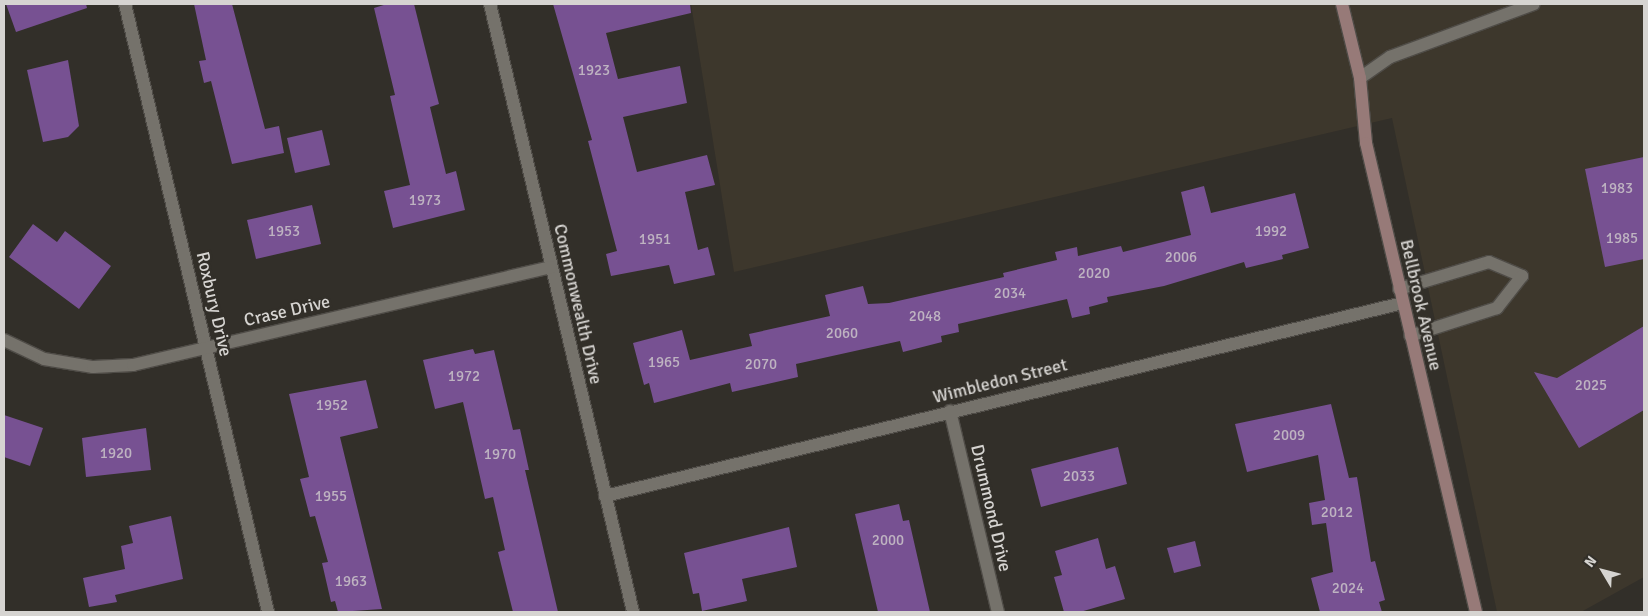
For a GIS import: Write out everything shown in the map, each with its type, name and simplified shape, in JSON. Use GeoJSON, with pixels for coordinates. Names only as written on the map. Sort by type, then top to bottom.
{"type":"FeatureCollection","features":[{"type":"Feature","properties":{"kind":"street","name":"Roxbury Drive"},"geometry":{"type":"LineString","coordinates":[[125,4],[268,612]]}},
{"type":"Feature","properties":{"kind":"street","name":"Commonwealth Drive"},"geometry":{"type":"LineString","coordinates":[[490,4],[633,612]]}},
{"type":"Feature","properties":{"kind":"street","name":"Bellbrook Avenue"},"geometry":{"type":"LineString","coordinates":[[1342,4],[1360,78],[1366,143],[1476,612]]}},
{"type":"Feature","properties":{"kind":"street"},"geometry":{"type":"LineString","coordinates":[[1360,78],[1390,56],[1534,4]]}},
{"type":"Feature","properties":{"kind":"street"},"geometry":{"type":"LineString","coordinates":[[1399,289],[1489,262],[1522,276],[1498,308],[1410,336]]}},
{"type":"Feature","properties":{"kind":"street","name":"Crase Drive"},"geometry":{"type":"LineString","coordinates":[[4,340],[44,359],[93,367],[133,365],[552,268]]}},
{"type":"Feature","properties":{"kind":"street","name":"Wimbledon Street"},"geometry":{"type":"LineString","coordinates":[[606,496],[950,411],[1403,303]]}},
{"type":"Feature","properties":{"kind":"street","name":"Drummond Drive"},"geometry":{"type":"LineString","coordinates":[[950,411],[998,612]]}},
{"type":"Feature","properties":{"kind":"shaded area"},"geometry":{"type":"Polygon","coordinates":[[[691,4],[1644,4],[1644,577],[1581,612],[1497,612],[1392,118],[734,272],[691,4]]]}},
{"type":"Feature","properties":{"kind":"building"},"geometry":{"type":"Polygon","coordinates":[[[6,4],[86,4],[87,8],[16,32],[6,4]]]}},
{"type":"Feature","properties":{"kind":"building"},"geometry":{"type":"Polygon","coordinates":[[[194,4],[232,4],[265,129],[279,126],[284,153],[232,164],[211,81],[204,83],[199,61],[206,60],[194,4]]]}},
{"type":"Feature","properties":{"kind":"building"},"geometry":{"type":"Polygon","coordinates":[[[387,4],[414,4],[439,104],[430,107],[446,174],[456,171],[465,210],[393,228],[384,191],[410,185],[390,96],[395,95],[374,8],[387,4]]]}},
{"type":"Feature","properties":{"kind":"building"},"geometry":{"type":"Polygon","coordinates":[[[553,4],[690,4],[691,13],[606,33],[618,79],[680,66],[687,103],[623,117],[637,172],[707,155],[715,185],[685,192],[698,250],[708,247],[715,275],[674,284],[669,265],[611,276],[606,254],[617,251],[588,141],[592,140],[553,4]]]}},
{"type":"Feature","properties":{"kind":"building"},"geometry":{"type":"Polygon","coordinates":[[[68,60],[79,126],[68,137],[43,142],[27,70],[68,60]]]}},
{"type":"Feature","properties":{"kind":"building"},"geometry":{"type":"Polygon","coordinates":[[[322,130],[330,165],[295,173],[287,138],[322,130]]]}},
{"type":"Feature","properties":{"kind":"building"},"geometry":{"type":"Polygon","coordinates":[[[1644,157],[1644,259],[1605,267],[1585,169],[1644,157]]]}},
{"type":"Feature","properties":{"kind":"building"},"geometry":{"type":"Polygon","coordinates":[[[1204,186],[1211,213],[1295,193],[1309,248],[1282,255],[1283,259],[1246,268],[1244,262],[1164,286],[1107,297],[1108,302],[1089,307],[1090,314],[1072,318],[1067,299],[958,324],[959,332],[941,336],[942,342],[903,352],[900,341],[796,364],[798,377],[732,392],[730,383],[654,403],[649,383],[644,385],[633,343],[682,330],[690,360],[752,346],[749,334],[830,316],[825,295],[863,286],[868,304],[889,303],[1004,277],[1003,273],[1057,260],[1055,252],[1077,247],[1078,256],[1121,246],[1123,252],[1191,235],[1181,192],[1204,186]]]}},
{"type":"Feature","properties":{"kind":"building"},"geometry":{"type":"Polygon","coordinates":[[[312,205],[321,244],[256,259],[247,220],[312,205]]]}},
{"type":"Feature","properties":{"kind":"building"},"geometry":{"type":"Polygon","coordinates":[[[33,224],[57,242],[65,231],[111,266],[79,309],[9,257],[33,224]]]}},
{"type":"Feature","properties":{"kind":"building"},"geometry":{"type":"Polygon","coordinates":[[[1644,326],[1644,410],[1579,448],[1534,372],[1557,378],[1644,326]]]}},
{"type":"Feature","properties":{"kind":"building"},"geometry":{"type":"Polygon","coordinates":[[[473,349],[475,354],[494,350],[513,430],[520,429],[529,470],[525,470],[558,612],[513,612],[498,552],[505,550],[493,497],[485,499],[463,402],[435,409],[423,360],[473,349]]]}},
{"type":"Feature","properties":{"kind":"building"},"geometry":{"type":"Polygon","coordinates":[[[366,380],[378,428],[340,437],[382,609],[338,612],[335,601],[331,602],[322,563],[328,562],[315,516],[310,517],[300,479],[309,477],[289,394],[366,380]]]}},
{"type":"Feature","properties":{"kind":"building"},"geometry":{"type":"Polygon","coordinates":[[[1331,404],[1349,478],[1357,477],[1371,562],[1375,561],[1385,600],[1379,602],[1382,612],[1320,612],[1311,578],[1333,572],[1326,523],[1312,525],[1309,503],[1325,500],[1318,455],[1247,472],[1235,424],[1331,404]]]}},
{"type":"Feature","properties":{"kind":"building"},"geometry":{"type":"Polygon","coordinates":[[[4,415],[43,428],[30,466],[4,457],[4,415]]]}},
{"type":"Feature","properties":{"kind":"building"},"geometry":{"type":"Polygon","coordinates":[[[146,428],[151,470],[86,477],[82,438],[146,428]]]}},
{"type":"Feature","properties":{"kind":"building"},"geometry":{"type":"Polygon","coordinates":[[[1118,447],[1127,484],[1041,507],[1031,469],[1118,447]]]}},
{"type":"Feature","properties":{"kind":"building"},"geometry":{"type":"Polygon","coordinates":[[[899,504],[903,521],[909,520],[930,612],[878,612],[855,514],[899,504]]]}},
{"type":"Feature","properties":{"kind":"building"},"geometry":{"type":"Polygon","coordinates":[[[171,516],[183,579],[115,595],[117,602],[89,607],[83,578],[125,569],[121,546],[133,543],[129,526],[171,516]]]}},
{"type":"Feature","properties":{"kind":"building"},"geometry":{"type":"Polygon","coordinates":[[[789,527],[797,567],[742,579],[747,601],[702,611],[699,593],[693,594],[684,553],[789,527]]]}},
{"type":"Feature","properties":{"kind":"building"},"geometry":{"type":"Polygon","coordinates":[[[1098,538],[1106,569],[1115,566],[1125,599],[1080,612],[1064,612],[1054,577],[1062,575],[1055,551],[1098,538]]]}},
{"type":"Feature","properties":{"kind":"building"},"geometry":{"type":"Polygon","coordinates":[[[1195,541],[1201,566],[1174,573],[1167,548],[1195,541]]]}}]}
